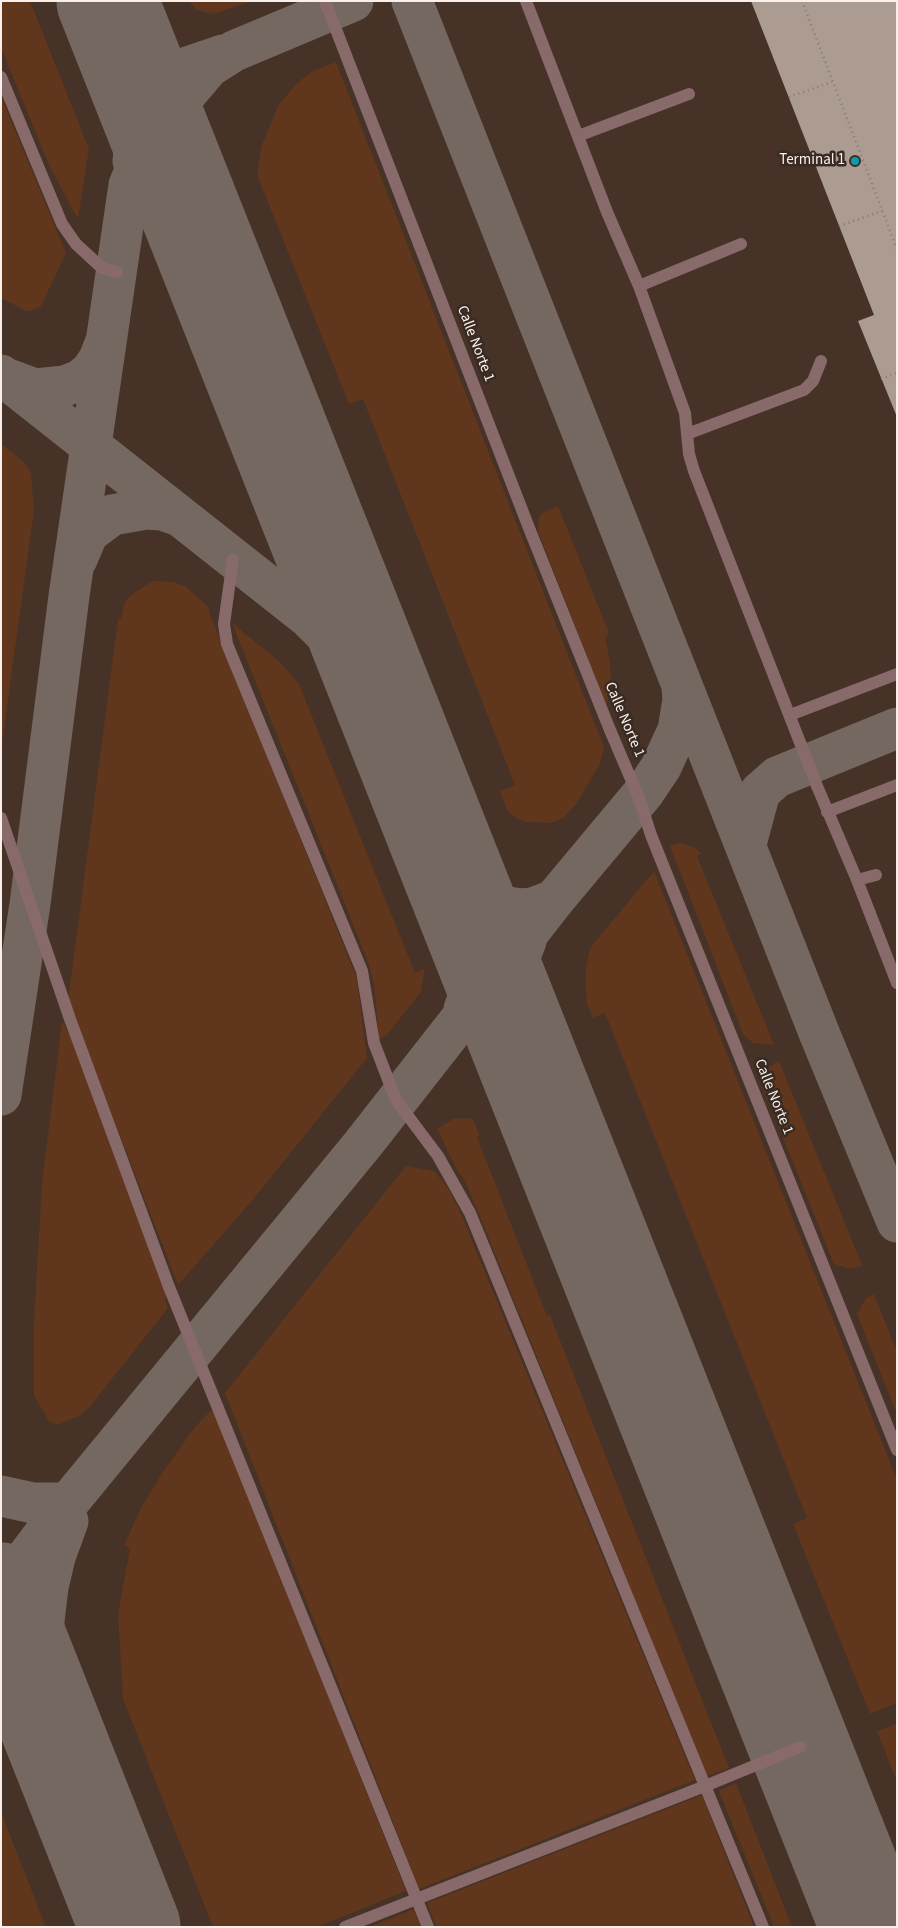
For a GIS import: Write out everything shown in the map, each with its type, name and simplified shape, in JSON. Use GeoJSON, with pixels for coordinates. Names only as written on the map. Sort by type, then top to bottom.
{"type":"FeatureCollection","features":[{"type":"Feature","properties":{"kind":"lane","name":"Calle Norte 1"},"geometry":{"type":"LineString","coordinates":[[325,1],[525,519],[639,798],[651,835],[897,1450]]}},
{"type":"Feature","properties":{"kind":"lane"},"geometry":{"type":"LineString","coordinates":[[526,1],[639,286],[685,413],[694,471],[897,982]]}},
{"type":"Feature","properties":{"kind":"lane"},"geometry":{"type":"LineString","coordinates":[[1,77],[62,224],[76,244],[102,268],[117,272]]}},
{"type":"Feature","properties":{"kind":"lane"},"geometry":{"type":"LineString","coordinates":[[578,136],[689,94]]}},
{"type":"Feature","properties":{"kind":"lane"},"geometry":{"type":"LineString","coordinates":[[639,286],[741,244]]}},
{"type":"Feature","properties":{"kind":"lane"},"geometry":{"type":"LineString","coordinates":[[687,434],[804,390],[813,382],[820,361]]}},
{"type":"Feature","properties":{"kind":"lane"},"geometry":{"type":"LineString","coordinates":[[233,559],[224,624],[227,644],[362,971],[374,1044],[396,1100],[438,1156],[470,1214],[763,1927]]}},
{"type":"Feature","properties":{"kind":"lane"},"geometry":{"type":"LineString","coordinates":[[790,715],[897,674]]}},
{"type":"Feature","properties":{"kind":"lane"},"geometry":{"type":"LineString","coordinates":[[828,812],[897,785]]}},
{"type":"Feature","properties":{"kind":"lane"},"geometry":{"type":"LineString","coordinates":[[1,818],[70,1019],[169,1287],[428,1927]]}},
{"type":"Feature","properties":{"kind":"lane"},"geometry":{"type":"LineString","coordinates":[[858,880],[876,875]]}},
{"type":"Feature","properties":{"kind":"lane"},"geometry":{"type":"LineString","coordinates":[[345,1927],[800,1747]]}},
{"type":"Feature","properties":{"kind":"path"},"geometry":{"type":"LineString","coordinates":[[802,1],[897,249]]}},
{"type":"Feature","properties":{"kind":"path"},"geometry":{"type":"LineString","coordinates":[[789,96],[833,82]]}},
{"type":"Feature","properties":{"kind":"path"},"geometry":{"type":"LineString","coordinates":[[839,226],[882,211]]}},
{"type":"Feature","properties":{"kind":"path"},"geometry":{"type":"LineString","coordinates":[[881,379],[897,373]]}},
{"type":"Feature","properties":{"kind":"shaded area"},"geometry":{"type":"Polygon","coordinates":[[[1,1],[897,1],[897,1927],[1,1927],[1,1]]]}},
{"type":"Feature","properties":{"kind":"shaded area"},"geometry":{"type":"Polygon","coordinates":[[[1,1],[30,1],[89,149],[78,219],[49,165],[1,48],[1,1]]]}},
{"type":"Feature","properties":{"kind":"shaded area"},"geometry":{"type":"Polygon","coordinates":[[[189,1],[252,1],[213,14],[196,10],[189,1]]]}},
{"type":"Feature","properties":{"kind":"shaded area"},"geometry":{"type":"Polygon","coordinates":[[[336,62],[604,747],[600,764],[576,804],[563,818],[551,823],[525,822],[516,818],[507,810],[500,791],[515,785],[363,399],[349,404],[257,175],[261,147],[278,106],[296,84],[311,72],[336,62]]]}},
{"type":"Feature","properties":{"kind":"shaded area"},"geometry":{"type":"Polygon","coordinates":[[[1,96],[66,253],[41,306],[31,311],[26,311],[1,298],[1,96]]]}},
{"type":"Feature","properties":{"kind":"shaded area"},"geometry":{"type":"Polygon","coordinates":[[[1,444],[23,461],[31,473],[34,510],[1,751],[1,444]]]}},
{"type":"Feature","properties":{"kind":"shaded area"},"geometry":{"type":"Polygon","coordinates":[[[558,506],[609,633],[605,637],[610,662],[611,690],[606,705],[538,531],[539,518],[542,513],[558,506]]]}},
{"type":"Feature","properties":{"kind":"shaded area"},"geometry":{"type":"Polygon","coordinates":[[[153,581],[174,582],[185,586],[209,607],[209,612],[357,979],[367,1058],[251,1202],[178,1285],[68,1001],[118,619],[121,618],[124,604],[131,595],[153,581]]]}},
{"type":"Feature","properties":{"kind":"shaded area"},"geometry":{"type":"Polygon","coordinates":[[[232,623],[279,661],[299,684],[415,973],[425,968],[421,992],[386,1036],[379,1039],[374,986],[369,964],[232,623]]]}},
{"type":"Feature","properties":{"kind":"shaded area"},"geometry":{"type":"Polygon","coordinates":[[[680,843],[696,848],[702,854],[697,856],[774,1045],[753,1043],[743,1034],[670,846],[680,843]]]}},
{"type":"Feature","properties":{"kind":"shaded area"},"geometry":{"type":"Polygon","coordinates":[[[654,871],[897,1480],[897,1703],[870,1714],[793,1524],[807,1518],[605,1013],[593,1018],[587,1004],[585,974],[590,948],[654,871]]]}},
{"type":"Feature","properties":{"kind":"shaded area"},"geometry":{"type":"Polygon","coordinates":[[[62,1021],[81,1057],[166,1291],[165,1298],[168,1308],[89,1408],[81,1415],[58,1425],[49,1421],[34,1396],[34,1320],[42,1183],[62,1021]]]}},
{"type":"Feature","properties":{"kind":"shaded area"},"geometry":{"type":"Polygon","coordinates":[[[779,1061],[862,1266],[850,1269],[834,1264],[763,1088],[765,1073],[779,1061]]]}},
{"type":"Feature","properties":{"kind":"shaded area"},"geometry":{"type":"Polygon","coordinates":[[[453,1119],[473,1119],[479,1135],[477,1137],[547,1316],[550,1315],[729,1768],[707,1776],[465,1180],[458,1172],[437,1129],[453,1119]]]}},
{"type":"Feature","properties":{"kind":"shaded area"},"geometry":{"type":"Polygon","coordinates":[[[406,1166],[434,1171],[448,1188],[458,1207],[695,1780],[419,1889],[225,1393],[406,1166]]]}},
{"type":"Feature","properties":{"kind":"shaded area"},"geometry":{"type":"Polygon","coordinates":[[[874,1294],[897,1352],[897,1415],[857,1314],[866,1298],[874,1294]]]}},
{"type":"Feature","properties":{"kind":"shaded area"},"geometry":{"type":"Polygon","coordinates":[[[213,1408],[406,1891],[317,1927],[213,1927],[123,1699],[118,1614],[130,1549],[124,1545],[142,1506],[161,1475],[194,1428],[213,1408]]]}},
{"type":"Feature","properties":{"kind":"shaded area"},"geometry":{"type":"Polygon","coordinates":[[[897,1724],[897,1782],[877,1731],[897,1724]]]}},
{"type":"Feature","properties":{"kind":"shaded area"},"geometry":{"type":"Polygon","coordinates":[[[736,1783],[792,1927],[774,1927],[719,1791],[736,1783]]]}},
{"type":"Feature","properties":{"kind":"shaded area"},"geometry":{"type":"Polygon","coordinates":[[[702,1795],[754,1927],[436,1927],[427,1903],[702,1795]]]}},
{"type":"Feature","properties":{"kind":"shaded area"},"geometry":{"type":"Polygon","coordinates":[[[1,1812],[46,1927],[1,1927],[1,1812]]]}},
{"type":"Feature","properties":{"kind":"shaded area"},"geometry":{"type":"Polygon","coordinates":[[[414,1909],[421,1927],[370,1927],[414,1909]]]}},
{"type":"Feature","properties":{"kind":"building","name":"Terminal 1"},"geometry":{"type":"Polygon","coordinates":[[[751,1],[897,1],[897,417],[858,321],[874,315],[751,1]]]}},
{"type":"Feature","properties":{"kind":"taxiway"},"geometry":{"type":"LineString","coordinates":[[1,1095],[30,904],[69,596],[129,185],[142,154],[157,128],[209,67],[234,51],[353,1]]}},
{"type":"Feature","properties":{"kind":"taxiway"},"geometry":{"type":"LineString","coordinates":[[412,1],[820,1035],[897,1222]]}},
{"type":"Feature","properties":{"kind":"taxiway"},"geometry":{"type":"LineString","coordinates":[[125,48],[143,64],[171,70],[185,68],[223,55]]}},
{"type":"Feature","properties":{"kind":"taxiway"},"geometry":{"type":"LineString","coordinates":[[133,161],[139,115],[138,92],[134,74]]}},
{"type":"Feature","properties":{"kind":"taxiway"},"geometry":{"type":"LineString","coordinates":[[8,379],[35,389],[65,386],[80,380],[91,371],[99,359],[106,341]]}},
{"type":"Feature","properties":{"kind":"taxiway"},"geometry":{"type":"LineString","coordinates":[[1,375],[309,618],[347,656],[395,726]]}},
{"type":"Feature","properties":{"kind":"taxiway"},"geometry":{"type":"LineString","coordinates":[[77,559],[88,533],[112,515],[146,509],[162,510],[179,516]]}},
{"type":"Feature","properties":{"kind":"taxiway"},"geometry":{"type":"LineString","coordinates":[[1,1591],[68,1503],[363,1144],[554,900],[645,791],[661,767],[678,730],[683,700],[682,687]]}},
{"type":"Feature","properties":{"kind":"taxiway"},"geometry":{"type":"LineString","coordinates":[[746,844],[760,792],[777,777],[897,728]]}},
{"type":"Feature","properties":{"kind":"taxiway"},"geometry":{"type":"LineString","coordinates":[[452,874],[467,914],[473,946],[472,987],[464,1009]]}},
{"type":"Feature","properties":{"kind":"taxiway"},"geometry":{"type":"LineString","coordinates":[[452,874],[465,893],[483,903],[521,909],[533,908],[554,900]]}},
{"type":"Feature","properties":{"kind":"taxiway"},"geometry":{"type":"LineString","coordinates":[[524,1056],[514,996],[517,964],[526,941]]}},
{"type":"Feature","properties":{"kind":"taxiway"},"geometry":{"type":"LineString","coordinates":[[1,1496],[33,1503],[68,1503]]}},
{"type":"Feature","properties":{"kind":"taxiway"},"geometry":{"type":"LineString","coordinates":[[45,1711],[44,1621],[48,1587],[55,1557],[68,1521]]}},
{"type":"Feature","properties":{"kind":"taxiway"},"geometry":{"type":"LineString","coordinates":[[4,1563],[16,1637]]}},
{"type":"Feature","properties":{"kind":"runway"},"geometry":{"type":"LineString","coordinates":[[107,1],[871,1927]]}},
{"type":"Feature","properties":{"kind":"runway"},"geometry":{"type":"LineString","coordinates":[[1,1601],[130,1927]]}},
{"type":"Feature","properties":{"kind":"place","name":"Terminal 1"},"geometry":{"type":"Point","coordinates":[855,161]}}]}
